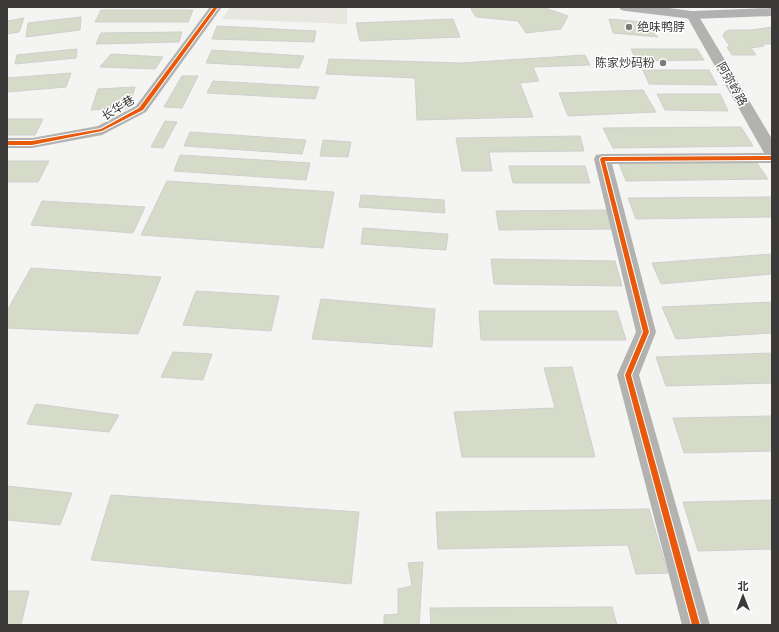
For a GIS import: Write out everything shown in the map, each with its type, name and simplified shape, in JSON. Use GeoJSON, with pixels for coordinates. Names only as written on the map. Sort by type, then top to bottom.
{"type":"FeatureCollection","features":[{"type":"Feature","properties":{"kind":"main road"},"geometry":{"type":"LineString","coordinates":[[626,7],[692,14],[772,12]]}},
{"type":"Feature","properties":{"kind":"street","name":"长华巷"},"geometry":{"type":"LineString","coordinates":[[7,143],[32,143],[102,130],[141,109],[216,7]]}},
{"type":"Feature","properties":{"kind":"street","name":"阿弥岭路"},"geometry":{"type":"LineString","coordinates":[[692,14],[772,153]]}},
{"type":"Feature","properties":{"kind":"street"},"geometry":{"type":"LineString","coordinates":[[696,625],[628,375],[646,332],[602,159],[772,158]]}},
{"type":"Feature","properties":{"kind":"shaded area"},"geometry":{"type":"Polygon","coordinates":[[[230,7],[347,7],[347,24],[222,19],[230,7]]]}},
{"type":"Feature","properties":{"kind":"building"},"geometry":{"type":"Polygon","coordinates":[[[473,7],[542,7],[568,16],[561,29],[526,33],[518,21],[476,17],[471,9],[473,7]]]}},
{"type":"Feature","properties":{"kind":"building"},"geometry":{"type":"Polygon","coordinates":[[[101,10],[193,10],[188,22],[95,22],[101,10]]]}},
{"type":"Feature","properties":{"kind":"building"},"geometry":{"type":"Polygon","coordinates":[[[81,17],[80,30],[26,37],[28,23],[81,17]]]}},
{"type":"Feature","properties":{"kind":"building"},"geometry":{"type":"Polygon","coordinates":[[[24,18],[19,32],[7,34],[7,21],[24,18]]]}},
{"type":"Feature","properties":{"kind":"building"},"geometry":{"type":"Polygon","coordinates":[[[453,19],[460,37],[360,41],[356,23],[453,19]]]}},
{"type":"Feature","properties":{"kind":"building","name":"绝味鸭脖"},"geometry":{"type":"Polygon","coordinates":[[[609,19],[642,22],[658,37],[613,33],[609,19]]]}},
{"type":"Feature","properties":{"kind":"building"},"geometry":{"type":"Polygon","coordinates":[[[217,26],[316,31],[314,42],[212,39],[217,26]]]}},
{"type":"Feature","properties":{"kind":"building"},"geometry":{"type":"Polygon","coordinates":[[[772,27],[772,44],[763,44],[764,46],[751,48],[756,55],[732,55],[727,47],[730,47],[723,36],[725,32],[729,30],[751,30],[772,27]]]}},
{"type":"Feature","properties":{"kind":"building"},"geometry":{"type":"Polygon","coordinates":[[[182,32],[179,42],[96,44],[101,33],[182,32]]]}},
{"type":"Feature","properties":{"kind":"building"},"geometry":{"type":"Polygon","coordinates":[[[77,49],[76,58],[15,64],[17,55],[77,49]]]}},
{"type":"Feature","properties":{"kind":"building"},"geometry":{"type":"Polygon","coordinates":[[[631,49],[697,49],[704,60],[637,61],[631,49]]]}},
{"type":"Feature","properties":{"kind":"building"},"geometry":{"type":"Polygon","coordinates":[[[212,50],[304,56],[299,68],[206,63],[212,50]]]}},
{"type":"Feature","properties":{"kind":"building"},"geometry":{"type":"Polygon","coordinates":[[[111,54],[163,57],[155,69],[100,67],[111,54]]]}},
{"type":"Feature","properties":{"kind":"building"},"geometry":{"type":"Polygon","coordinates":[[[585,55],[590,65],[533,67],[539,81],[520,83],[533,117],[417,120],[415,78],[326,74],[329,59],[460,63],[585,55]]]}},
{"type":"Feature","properties":{"kind":"building"},"geometry":{"type":"Polygon","coordinates":[[[643,70],[709,70],[717,85],[649,84],[643,70]]]}},
{"type":"Feature","properties":{"kind":"building"},"geometry":{"type":"Polygon","coordinates":[[[71,73],[66,87],[7,92],[7,78],[71,73]]]}},
{"type":"Feature","properties":{"kind":"building"},"geometry":{"type":"Polygon","coordinates":[[[182,76],[198,76],[182,108],[164,107],[182,76]]]}},
{"type":"Feature","properties":{"kind":"building"},"geometry":{"type":"Polygon","coordinates":[[[213,81],[319,87],[315,99],[207,93],[213,81]]]}},
{"type":"Feature","properties":{"kind":"building"},"geometry":{"type":"Polygon","coordinates":[[[135,87],[129,108],[91,110],[98,89],[135,87]]]}},
{"type":"Feature","properties":{"kind":"building"},"geometry":{"type":"Polygon","coordinates":[[[643,90],[656,112],[568,116],[559,93],[643,90]]]}},
{"type":"Feature","properties":{"kind":"building"},"geometry":{"type":"Polygon","coordinates":[[[657,94],[720,94],[728,111],[665,110],[657,94]]]}},
{"type":"Feature","properties":{"kind":"building"},"geometry":{"type":"Polygon","coordinates":[[[7,119],[43,119],[35,135],[7,135],[7,119]]]}},
{"type":"Feature","properties":{"kind":"building"},"geometry":{"type":"Polygon","coordinates":[[[165,121],[177,122],[163,148],[151,147],[165,121]]]}},
{"type":"Feature","properties":{"kind":"building"},"geometry":{"type":"Polygon","coordinates":[[[741,127],[753,146],[613,148],[603,128],[741,127]]]}},
{"type":"Feature","properties":{"kind":"building"},"geometry":{"type":"Polygon","coordinates":[[[190,132],[306,140],[302,154],[184,146],[190,132]]]}},
{"type":"Feature","properties":{"kind":"building"},"geometry":{"type":"Polygon","coordinates":[[[580,136],[584,151],[489,152],[492,171],[462,171],[456,138],[580,136]]]}},
{"type":"Feature","properties":{"kind":"building"},"geometry":{"type":"Polygon","coordinates":[[[323,140],[351,142],[348,157],[320,156],[323,140]]]}},
{"type":"Feature","properties":{"kind":"building"},"geometry":{"type":"Polygon","coordinates":[[[180,155],[310,163],[306,180],[174,171],[180,155]]]}},
{"type":"Feature","properties":{"kind":"building"},"geometry":{"type":"Polygon","coordinates":[[[7,161],[49,161],[38,182],[7,182],[7,161]]]}},
{"type":"Feature","properties":{"kind":"building"},"geometry":{"type":"Polygon","coordinates":[[[756,162],[768,179],[626,181],[619,163],[756,162]]]}},
{"type":"Feature","properties":{"kind":"building"},"geometry":{"type":"Polygon","coordinates":[[[509,166],[585,166],[590,183],[513,183],[509,166]]]}},
{"type":"Feature","properties":{"kind":"building"},"geometry":{"type":"Polygon","coordinates":[[[167,181],[334,192],[323,248],[141,235],[167,181]]]}},
{"type":"Feature","properties":{"kind":"building"},"geometry":{"type":"Polygon","coordinates":[[[361,195],[444,200],[445,213],[359,207],[361,195]]]}},
{"type":"Feature","properties":{"kind":"building"},"geometry":{"type":"Polygon","coordinates":[[[772,197],[772,217],[636,219],[628,198],[772,197]]]}},
{"type":"Feature","properties":{"kind":"building"},"geometry":{"type":"Polygon","coordinates":[[[42,201],[145,207],[133,233],[31,225],[42,201]]]}},
{"type":"Feature","properties":{"kind":"building"},"geometry":{"type":"Polygon","coordinates":[[[607,210],[614,229],[499,230],[496,211],[607,210]]]}},
{"type":"Feature","properties":{"kind":"building"},"geometry":{"type":"Polygon","coordinates":[[[363,228],[448,234],[446,250],[361,244],[363,228]]]}},
{"type":"Feature","properties":{"kind":"building"},"geometry":{"type":"Polygon","coordinates":[[[772,254],[772,274],[661,284],[652,263],[772,254]]]}},
{"type":"Feature","properties":{"kind":"building"},"geometry":{"type":"Polygon","coordinates":[[[491,259],[615,261],[622,286],[494,284],[491,259]]]}},
{"type":"Feature","properties":{"kind":"building"},"geometry":{"type":"Polygon","coordinates":[[[31,268],[161,277],[138,334],[7,328],[7,311],[31,268]]]}},
{"type":"Feature","properties":{"kind":"building"},"geometry":{"type":"Polygon","coordinates":[[[196,291],[279,296],[271,331],[183,325],[196,291]]]}},
{"type":"Feature","properties":{"kind":"building"},"geometry":{"type":"Polygon","coordinates":[[[321,299],[435,309],[432,347],[312,339],[321,299]]]}},
{"type":"Feature","properties":{"kind":"building"},"geometry":{"type":"Polygon","coordinates":[[[772,302],[772,333],[676,339],[662,307],[772,302]]]}},
{"type":"Feature","properties":{"kind":"building"},"geometry":{"type":"Polygon","coordinates":[[[479,311],[617,311],[626,340],[481,340],[479,311]]]}},
{"type":"Feature","properties":{"kind":"building"},"geometry":{"type":"Polygon","coordinates":[[[173,352],[212,354],[203,380],[161,377],[173,352]]]}},
{"type":"Feature","properties":{"kind":"building"},"geometry":{"type":"Polygon","coordinates":[[[772,353],[772,383],[666,386],[656,357],[772,353]]]}},
{"type":"Feature","properties":{"kind":"building"},"geometry":{"type":"Polygon","coordinates":[[[572,367],[595,457],[462,457],[454,412],[555,408],[544,368],[572,367]]]}},
{"type":"Feature","properties":{"kind":"building"},"geometry":{"type":"Polygon","coordinates":[[[36,404],[119,415],[109,432],[27,424],[36,404]]]}},
{"type":"Feature","properties":{"kind":"building"},"geometry":{"type":"Polygon","coordinates":[[[772,416],[772,451],[684,453],[673,418],[772,416]]]}},
{"type":"Feature","properties":{"kind":"building"},"geometry":{"type":"Polygon","coordinates":[[[7,486],[72,493],[60,525],[7,520],[7,486]]]}},
{"type":"Feature","properties":{"kind":"building"},"geometry":{"type":"Polygon","coordinates":[[[111,495],[359,512],[351,584],[91,560],[111,495]]]}},
{"type":"Feature","properties":{"kind":"building"},"geometry":{"type":"Polygon","coordinates":[[[772,500],[772,549],[698,551],[683,502],[772,500]]]}},
{"type":"Feature","properties":{"kind":"building"},"geometry":{"type":"Polygon","coordinates":[[[649,509],[668,573],[636,574],[628,545],[438,549],[436,512],[649,509]]]}},
{"type":"Feature","properties":{"kind":"building"},"geometry":{"type":"Polygon","coordinates":[[[423,562],[419,625],[384,625],[384,615],[398,614],[398,589],[412,586],[408,563],[423,562]]]}},
{"type":"Feature","properties":{"kind":"building"},"geometry":{"type":"Polygon","coordinates":[[[7,591],[29,591],[21,625],[7,625],[7,591]]]}},
{"type":"Feature","properties":{"kind":"building"},"geometry":{"type":"Polygon","coordinates":[[[612,607],[617,625],[431,625],[430,608],[612,607]]]}},
{"type":"Feature","properties":{"kind":"cycle path"},"geometry":{"type":"LineString","coordinates":[[7,143],[32,143],[102,130],[141,109],[216,7]]}},
{"type":"Feature","properties":{"kind":"cycle path"},"geometry":{"type":"LineString","coordinates":[[696,625],[628,375],[646,332],[602,159],[772,158]]}},
{"type":"Feature","properties":{"kind":"place","name":"绝味鸭脖"},"geometry":{"type":"Point","coordinates":[629,27]}},
{"type":"Feature","properties":{"kind":"place","name":"陈家炒码粉"},"geometry":{"type":"Point","coordinates":[663,63]}}]}
